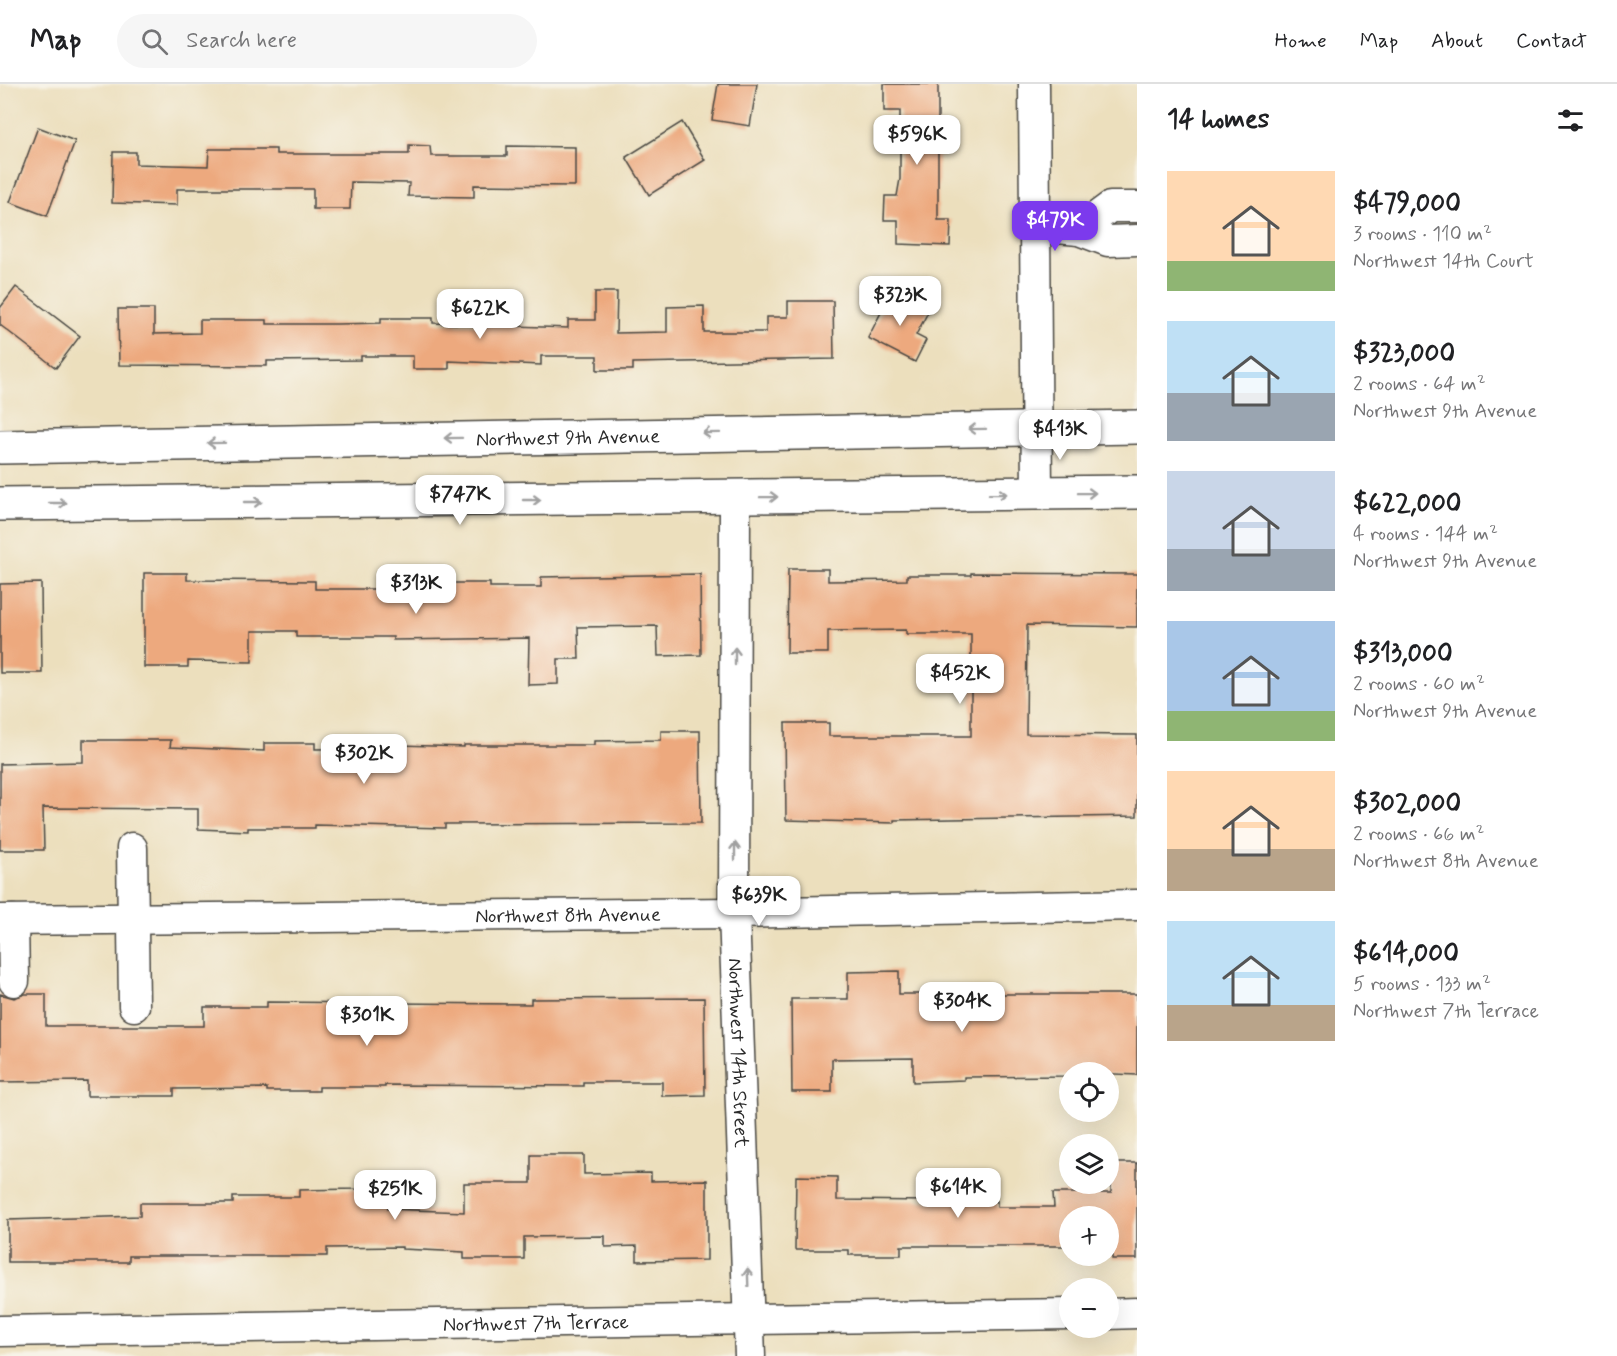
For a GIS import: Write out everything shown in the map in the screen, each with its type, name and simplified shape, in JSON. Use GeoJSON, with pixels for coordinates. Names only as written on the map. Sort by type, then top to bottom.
{"type":"FeatureCollection","features":[{"type":"Feature","properties":{"kind":"main road","name":"Northwest 9th Avenue"},"geometry":{"type":"LineString","coordinates":[[0,447],[1137,427]]}},
{"type":"Feature","properties":{"kind":"main road"},"geometry":{"type":"LineString","coordinates":[[0,504],[1137,492]]}},
{"type":"Feature","properties":{"kind":"street"},"geometry":{"type":"LineString","coordinates":[[1034,84],[1036,494]]}},
{"type":"Feature","properties":{"kind":"street"},"geometry":{"type":"LineString","coordinates":[[1079,231],[1110,207],[1137,207]]}},
{"type":"Feature","properties":{"kind":"street"},"geometry":{"type":"LineString","coordinates":[[1035,226],[1079,231],[1108,241],[1137,240]]}},
{"type":"Feature","properties":{"kind":"street","name":"Northwest 14th Street"},"geometry":{"type":"LineString","coordinates":[[735,498],[734,913],[750,1356]]}},
{"type":"Feature","properties":{"kind":"street"},"geometry":{"type":"LineString","coordinates":[[132,848],[134,1006]]}},
{"type":"Feature","properties":{"kind":"street","name":"Northwest 8th Avenue"},"geometry":{"type":"LineString","coordinates":[[7,920],[734,913],[1137,905]]}},
{"type":"Feature","properties":{"kind":"street"},"geometry":{"type":"LineString","coordinates":[[7,920],[14,981]]}},
{"type":"Feature","properties":{"kind":"street"},"geometry":{"type":"LineString","coordinates":[[1119,1314],[1137,1313]]}},
{"type":"Feature","properties":{"kind":"street","name":"Northwest 7th Terrace"},"geometry":{"type":"LineString","coordinates":[[0,1331],[1059,1314]]}},
{"type":"Feature","properties":{"kind":"building"},"geometry":{"type":"Polygon","coordinates":[[[718,84],[757,84],[750,126],[712,120],[718,84]]]}},
{"type":"Feature","properties":{"kind":"building"},"geometry":{"type":"Polygon","coordinates":[[[884,84],[938,84],[938,220],[951,220],[950,246],[898,244],[898,220],[884,220],[885,196],[897,196],[900,179],[900,111],[884,111],[884,84]]]}},
{"type":"Feature","properties":{"kind":"building"},"geometry":{"type":"Polygon","coordinates":[[[682,122],[705,160],[649,195],[626,157],[682,122]]]}},
{"type":"Feature","properties":{"kind":"building"},"geometry":{"type":"Polygon","coordinates":[[[38,127],[75,141],[47,216],[10,202],[38,127]]]}},
{"type":"Feature","properties":{"kind":"building"},"geometry":{"type":"Polygon","coordinates":[[[409,145],[430,146],[431,156],[507,156],[507,146],[575,147],[575,186],[474,185],[474,197],[408,196],[409,183],[351,182],[350,209],[313,209],[313,189],[177,189],[177,205],[112,203],[113,152],[136,152],[136,164],[208,166],[209,149],[276,149],[276,154],[409,154],[409,145]]]}},
{"type":"Feature","properties":{"kind":"building"},"geometry":{"type":"Polygon","coordinates":[[[16,287],[80,336],[56,368],[0,325],[0,308],[16,287]]]}},
{"type":"Feature","properties":{"kind":"building"},"geometry":{"type":"Polygon","coordinates":[[[892,291],[929,310],[916,335],[926,340],[915,362],[868,338],[892,291]]]}},
{"type":"Feature","properties":{"kind":"building"},"geometry":{"type":"Polygon","coordinates":[[[595,292],[617,292],[616,333],[667,332],[667,307],[704,306],[704,332],[766,332],[766,317],[788,317],[788,301],[833,301],[834,359],[633,363],[633,370],[597,370],[597,356],[541,356],[541,365],[449,361],[449,369],[413,369],[413,356],[361,356],[361,360],[267,361],[267,366],[119,365],[118,309],[154,309],[154,334],[200,333],[200,320],[267,320],[267,324],[337,324],[381,323],[381,318],[433,318],[433,323],[568,328],[568,320],[595,320],[595,292]]]}},
{"type":"Feature","properties":{"kind":"building"},"geometry":{"type":"Polygon","coordinates":[[[788,569],[828,569],[828,581],[907,580],[907,575],[971,575],[971,573],[1137,574],[1137,627],[1027,625],[1026,734],[1137,735],[1137,816],[894,820],[894,823],[786,820],[785,723],[829,723],[829,736],[971,736],[971,634],[906,634],[906,630],[828,631],[828,653],[787,653],[788,569]]]}},
{"type":"Feature","properties":{"kind":"building"},"geometry":{"type":"Polygon","coordinates":[[[144,573],[187,573],[187,580],[315,581],[315,589],[393,589],[393,583],[490,583],[490,587],[541,587],[541,577],[700,574],[701,655],[658,656],[657,626],[578,627],[579,659],[558,659],[558,684],[528,685],[529,638],[393,640],[393,637],[296,637],[296,631],[252,631],[252,662],[188,661],[188,667],[144,667],[144,573]]]}},
{"type":"Feature","properties":{"kind":"building"},"geometry":{"type":"Polygon","coordinates":[[[41,583],[42,673],[0,673],[0,584],[41,583]]]}},
{"type":"Feature","properties":{"kind":"building"},"geometry":{"type":"Polygon","coordinates":[[[661,731],[700,731],[701,823],[445,824],[445,828],[315,825],[315,828],[248,828],[248,831],[198,829],[198,809],[43,808],[44,850],[0,850],[0,764],[83,762],[83,740],[171,740],[170,747],[264,751],[264,743],[315,743],[315,749],[400,748],[400,745],[464,747],[464,745],[594,745],[594,741],[661,740],[661,731]]]}},
{"type":"Feature","properties":{"kind":"building"},"geometry":{"type":"Polygon","coordinates":[[[899,971],[899,994],[1137,994],[1137,1075],[1119,1074],[1119,1062],[1059,1062],[1059,1076],[964,1077],[964,1080],[913,1082],[913,1058],[832,1059],[832,1092],[792,1092],[791,999],[848,999],[848,972],[899,971]]]}},
{"type":"Feature","properties":{"kind":"building"},"geometry":{"type":"Polygon","coordinates":[[[0,994],[14,998],[25,994],[46,994],[46,1026],[204,1026],[204,1007],[267,1007],[267,1002],[531,1004],[531,999],[704,998],[705,1095],[662,1096],[662,1082],[583,1082],[583,1086],[319,1087],[319,1091],[267,1091],[267,1088],[174,1089],[174,1096],[87,1096],[87,1081],[0,1082],[0,994]]]}},
{"type":"Feature","properties":{"kind":"building"},"geometry":{"type":"Polygon","coordinates":[[[531,1155],[584,1155],[584,1174],[651,1173],[651,1181],[707,1180],[707,1260],[637,1261],[637,1246],[605,1247],[605,1236],[524,1237],[524,1259],[464,1259],[464,1252],[402,1249],[402,1247],[327,1248],[327,1256],[129,1256],[129,1262],[8,1262],[8,1220],[140,1216],[140,1203],[233,1203],[233,1197],[299,1197],[299,1190],[358,1189],[358,1179],[387,1178],[388,1209],[464,1212],[464,1183],[531,1183],[531,1155]]]}},
{"type":"Feature","properties":{"kind":"building"},"geometry":{"type":"Polygon","coordinates":[[[1119,1163],[1137,1163],[1137,1259],[1119,1259],[1119,1206],[1059,1206],[1059,1246],[901,1246],[901,1255],[849,1255],[849,1250],[795,1250],[796,1176],[837,1177],[837,1200],[931,1201],[931,1180],[970,1180],[970,1201],[997,1201],[997,1207],[1054,1207],[1053,1193],[1119,1194],[1119,1163]]]}}]}
